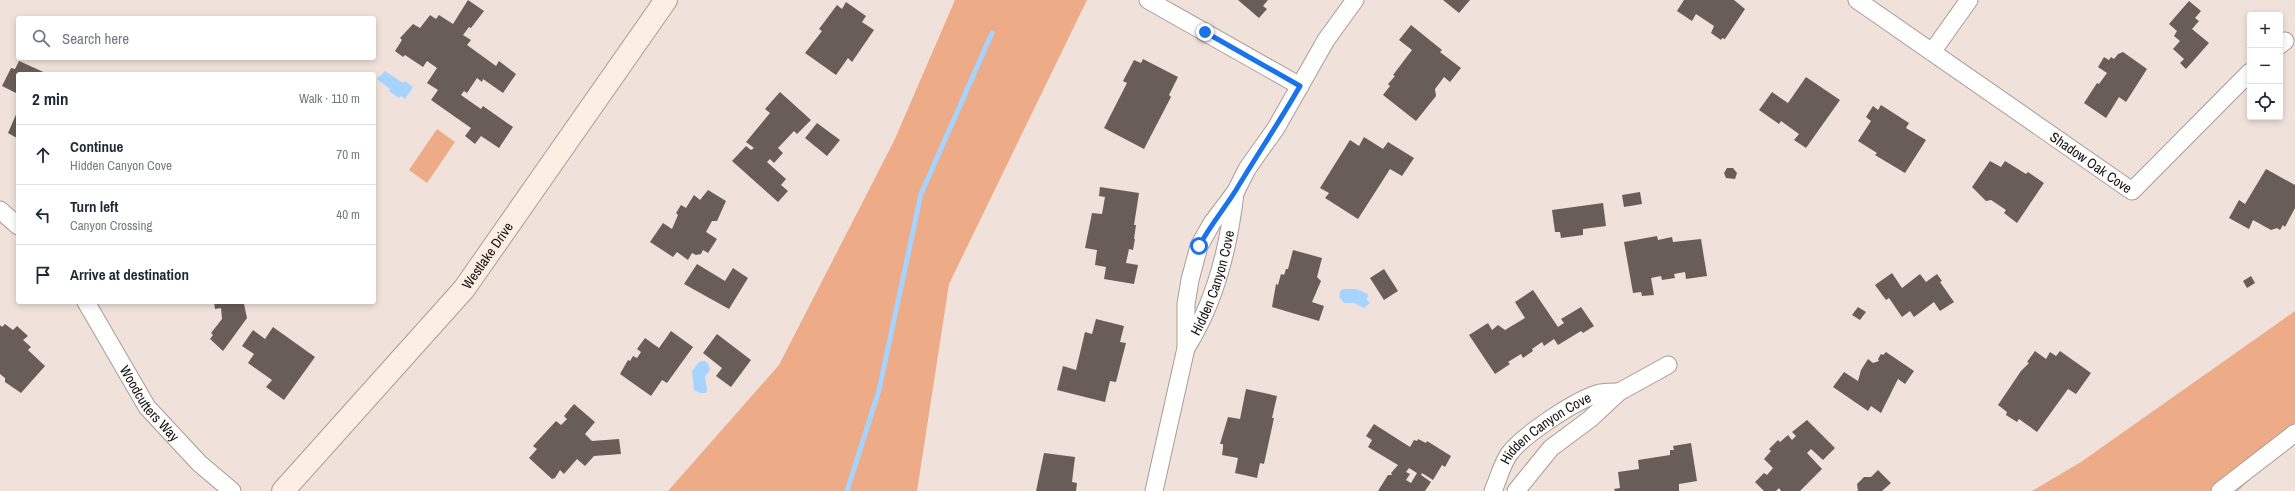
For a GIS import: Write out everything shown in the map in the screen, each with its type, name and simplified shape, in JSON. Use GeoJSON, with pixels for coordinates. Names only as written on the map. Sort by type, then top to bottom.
{"type":"FeatureCollection","features":[{"type":"Feature","properties":{"kind":"street","name":"Westlake Drive"},"geometry":{"type":"LineString","coordinates":[[283,491],[464,289],[666,0]]}},
{"type":"Feature","properties":{"kind":"street"},"geometry":{"type":"LineString","coordinates":[[1148,0],[1300,86]]}},
{"type":"Feature","properties":{"kind":"street","name":"Hidden Canyon Cove"},"geometry":{"type":"LineString","coordinates":[[1154,491],[1186,348],[1187,298],[1199,246],[1212,223],[1236,191],[1300,86],[1326,40],[1355,0]]}},
{"type":"Feature","properties":{"kind":"street"},"geometry":{"type":"LineString","coordinates":[[1857,0],[1932,52],[1969,0]]}},
{"type":"Feature","properties":{"kind":"street","name":"Shadow Oak Cove"},"geometry":{"type":"LineString","coordinates":[[1932,52],[2132,191],[2247,75]]}},
{"type":"Feature","properties":{"kind":"street","name":"Hidden Canyon Cove"},"geometry":{"type":"LineString","coordinates":[[1186,348],[1197,331],[1210,301],[1233,214],[1236,191]]}},
{"type":"Feature","properties":{"kind":"street"},"geometry":{"type":"LineString","coordinates":[[0,210],[16,224]]}},
{"type":"Feature","properties":{"kind":"street","name":"Woodcutters Way"},"geometry":{"type":"LineString","coordinates":[[87,304],[147,407],[199,463],[232,491]]}},
{"type":"Feature","properties":{"kind":"street","name":"Hidden Canyon Cove"},"geometry":{"type":"LineString","coordinates":[[1516,491],[1551,448],[1590,419],[1618,392],[1668,365]]}},
{"type":"Feature","properties":{"kind":"street","name":"Hidden Canyon Cove"},"geometry":{"type":"LineString","coordinates":[[1493,491],[1508,456],[1519,442],[1547,421],[1580,403],[1599,394],[1618,392]]}},
{"type":"Feature","properties":{"kind":"street"},"geometry":{"type":"LineString","coordinates":[[2220,491],[2295,433]]}},
{"type":"Feature","properties":{"kind":"shaded area"},"geometry":{"type":"Polygon","coordinates":[[[955,0],[1087,0],[949,284],[917,491],[668,491],[779,365],[894,141],[955,0]]]}},
{"type":"Feature","properties":{"kind":"shaded area"},"geometry":{"type":"Polygon","coordinates":[[[437,129],[455,142],[427,183],[409,170],[437,129]]]}},
{"type":"Feature","properties":{"kind":"shaded area"},"geometry":{"type":"Polygon","coordinates":[[[2295,311],[2295,443],[2255,474],[2238,491],[2032,491],[2081,462],[2295,311]]]}},
{"type":"Feature","properties":{"kind":"water"},"geometry":{"type":"Polygon","coordinates":[[[385,71],[403,83],[405,81],[413,87],[405,99],[401,96],[399,98],[389,91],[390,89],[377,79],[385,71]]]}},
{"type":"Feature","properties":{"kind":"water"},"geometry":{"type":"Polygon","coordinates":[[[1356,289],[1368,294],[1367,300],[1370,303],[1364,308],[1354,303],[1344,303],[1339,297],[1341,290],[1356,289]]]}},
{"type":"Feature","properties":{"kind":"water"},"geometry":{"type":"Polygon","coordinates":[[[705,361],[709,365],[710,370],[705,376],[707,390],[706,393],[700,393],[694,390],[692,371],[699,362],[705,361]]]}},
{"type":"Feature","properties":{"kind":"building"},"geometry":{"type":"Polygon","coordinates":[[[468,0],[484,11],[471,28],[469,27],[463,35],[471,40],[467,45],[496,66],[499,61],[516,74],[503,93],[483,79],[482,82],[477,78],[467,93],[464,91],[461,95],[481,109],[483,106],[513,127],[499,148],[481,136],[475,144],[465,136],[471,128],[431,100],[438,90],[427,83],[437,68],[427,61],[423,67],[405,55],[403,57],[395,51],[402,40],[400,38],[413,24],[420,28],[430,15],[436,19],[439,15],[453,24],[468,0]]]}},
{"type":"Feature","properties":{"kind":"building"},"geometry":{"type":"Polygon","coordinates":[[[1238,0],[1268,0],[1263,6],[1267,9],[1259,18],[1238,0]]]}},
{"type":"Feature","properties":{"kind":"building"},"geometry":{"type":"Polygon","coordinates":[[[1443,0],[1470,0],[1459,13],[1443,0]]]}},
{"type":"Feature","properties":{"kind":"building"},"geometry":{"type":"Polygon","coordinates":[[[1684,0],[1734,0],[1745,9],[1725,39],[1722,38],[1721,40],[1711,33],[1714,26],[1696,14],[1692,21],[1677,11],[1684,0]]]}},
{"type":"Feature","properties":{"kind":"building"},"geometry":{"type":"Polygon","coordinates":[[[2189,1],[2201,11],[2195,18],[2199,21],[2192,29],[2209,43],[2186,69],[2180,63],[2184,59],[2173,49],[2180,41],[2174,36],[2177,31],[2169,24],[2189,1]]]}},
{"type":"Feature","properties":{"kind":"building"},"geometry":{"type":"Polygon","coordinates":[[[846,2],[866,16],[862,22],[874,30],[852,62],[848,58],[836,75],[805,53],[822,31],[819,29],[837,5],[842,9],[846,2]]]}},
{"type":"Feature","properties":{"kind":"building"},"geometry":{"type":"Polygon","coordinates":[[[1411,25],[1442,50],[1440,52],[1461,68],[1450,82],[1444,77],[1435,89],[1436,96],[1416,121],[1383,95],[1390,86],[1388,84],[1395,76],[1393,75],[1412,50],[1399,40],[1411,25]]]}},
{"type":"Feature","properties":{"kind":"building"},"geometry":{"type":"Polygon","coordinates":[[[2123,52],[2147,69],[2126,102],[2119,97],[2106,118],[2084,103],[2097,83],[2099,84],[2107,73],[2098,67],[2104,57],[2109,60],[2111,57],[2114,59],[2118,54],[2123,52]]]}},
{"type":"Feature","properties":{"kind":"building"},"geometry":{"type":"Polygon","coordinates":[[[1143,59],[1178,77],[1169,95],[1171,97],[1144,149],[1104,128],[1127,83],[1123,81],[1134,60],[1141,63],[1143,59]]]}},
{"type":"Feature","properties":{"kind":"building"},"geometry":{"type":"Polygon","coordinates":[[[19,61],[44,72],[16,72],[16,93],[2,86],[11,68],[15,69],[19,61]]]}},
{"type":"Feature","properties":{"kind":"building"},"geometry":{"type":"Polygon","coordinates":[[[1806,77],[1840,100],[1806,148],[1794,140],[1799,134],[1781,121],[1779,124],[1759,110],[1772,92],[1788,103],[1806,77]]]}},
{"type":"Feature","properties":{"kind":"building"},"geometry":{"type":"Polygon","coordinates":[[[780,92],[811,120],[797,134],[794,131],[778,148],[783,153],[774,163],[770,159],[767,162],[786,179],[781,185],[788,191],[778,202],[732,161],[746,146],[751,150],[754,148],[746,142],[770,113],[765,109],[780,92]]]}},
{"type":"Feature","properties":{"kind":"building"},"geometry":{"type":"Polygon","coordinates":[[[1881,105],[1909,123],[1906,128],[1926,140],[1905,173],[1875,155],[1877,153],[1858,141],[1871,121],[1866,117],[1873,106],[1878,110],[1881,105]]]}},
{"type":"Feature","properties":{"kind":"building"},"geometry":{"type":"Polygon","coordinates":[[[16,115],[16,137],[8,133],[16,115]]]}},
{"type":"Feature","properties":{"kind":"building"},"geometry":{"type":"Polygon","coordinates":[[[817,123],[840,140],[827,156],[805,138],[817,123]]]}},
{"type":"Feature","properties":{"kind":"building"},"geometry":{"type":"Polygon","coordinates":[[[1364,137],[1383,149],[1388,142],[1414,158],[1402,176],[1390,169],[1358,219],[1325,198],[1329,193],[1320,188],[1350,140],[1359,146],[1364,137]]]}},
{"type":"Feature","properties":{"kind":"building"},"geometry":{"type":"Polygon","coordinates":[[[1990,161],[2001,167],[2005,161],[2026,174],[2028,172],[2044,183],[2017,223],[2004,213],[2006,210],[1991,200],[1986,201],[1972,187],[1990,161]]]}},
{"type":"Feature","properties":{"kind":"building"},"geometry":{"type":"Polygon","coordinates":[[[1727,168],[1733,168],[1737,173],[1735,179],[1726,178],[1724,173],[1727,168]]]}},
{"type":"Feature","properties":{"kind":"building"},"geometry":{"type":"Polygon","coordinates":[[[2266,169],[2295,185],[2295,208],[2285,227],[2283,225],[2280,230],[2277,228],[2271,230],[2253,220],[2249,229],[2229,218],[2239,200],[2245,204],[2266,169]]]}},
{"type":"Feature","properties":{"kind":"building"},"geometry":{"type":"Polygon","coordinates":[[[1100,187],[1139,193],[1134,225],[1136,225],[1133,250],[1129,249],[1126,263],[1138,265],[1134,284],[1104,279],[1106,267],[1095,265],[1097,250],[1085,248],[1092,213],[1102,214],[1105,197],[1099,196],[1100,187]]]}},
{"type":"Feature","properties":{"kind":"building"},"geometry":{"type":"Polygon","coordinates":[[[708,190],[726,201],[717,221],[712,221],[706,232],[717,239],[708,253],[703,250],[701,254],[696,255],[692,253],[688,260],[677,252],[673,257],[650,242],[663,223],[672,229],[678,215],[676,213],[681,205],[686,208],[694,195],[700,200],[708,190]]]}},
{"type":"Feature","properties":{"kind":"building"},"geometry":{"type":"Polygon","coordinates":[[[1640,192],[1642,204],[1624,207],[1622,195],[1640,192]]]}},
{"type":"Feature","properties":{"kind":"building"},"geometry":{"type":"Polygon","coordinates":[[[1603,203],[1606,226],[1583,229],[1583,235],[1561,238],[1560,232],[1555,232],[1552,210],[1603,203]]]}},
{"type":"Feature","properties":{"kind":"building"},"geometry":{"type":"Polygon","coordinates":[[[1657,236],[1658,240],[1672,237],[1673,242],[1701,239],[1707,276],[1686,279],[1685,272],[1674,274],[1675,278],[1662,280],[1661,276],[1651,278],[1654,295],[1642,296],[1641,292],[1633,293],[1624,242],[1657,236]]]}},
{"type":"Feature","properties":{"kind":"building"},"geometry":{"type":"Polygon","coordinates":[[[1293,250],[1322,258],[1317,277],[1321,281],[1312,302],[1324,306],[1319,321],[1272,307],[1276,284],[1278,285],[1281,274],[1284,275],[1286,269],[1288,269],[1293,250]]]}},
{"type":"Feature","properties":{"kind":"building"},"geometry":{"type":"Polygon","coordinates":[[[697,264],[725,281],[733,268],[748,278],[729,309],[684,284],[697,264]]]}},
{"type":"Feature","properties":{"kind":"building"},"geometry":{"type":"Polygon","coordinates":[[[1384,269],[1398,291],[1384,300],[1370,278],[1384,269]]]}},
{"type":"Feature","properties":{"kind":"building"},"geometry":{"type":"Polygon","coordinates":[[[1892,273],[1902,288],[1920,274],[1926,282],[1937,274],[1942,281],[1940,282],[1954,302],[1940,311],[1934,302],[1914,317],[1910,311],[1902,317],[1889,298],[1886,300],[1875,285],[1892,273]]]}},
{"type":"Feature","properties":{"kind":"building"},"geometry":{"type":"Polygon","coordinates":[[[2251,276],[2255,283],[2247,288],[2243,281],[2251,276]]]}},
{"type":"Feature","properties":{"kind":"building"},"geometry":{"type":"Polygon","coordinates":[[[1533,290],[1558,327],[1564,323],[1561,319],[1581,307],[1594,326],[1583,333],[1581,331],[1558,345],[1554,339],[1544,346],[1542,342],[1523,358],[1521,354],[1508,362],[1510,364],[1495,374],[1469,335],[1488,323],[1492,330],[1498,325],[1505,330],[1525,318],[1515,302],[1533,290]]]}},
{"type":"Feature","properties":{"kind":"building"},"geometry":{"type":"Polygon","coordinates":[[[214,304],[244,304],[247,318],[223,351],[210,339],[213,335],[211,333],[222,319],[221,308],[215,309],[214,304]]]}},
{"type":"Feature","properties":{"kind":"building"},"geometry":{"type":"Polygon","coordinates":[[[1858,307],[1866,312],[1860,320],[1852,315],[1858,307]]]}},
{"type":"Feature","properties":{"kind":"building"},"geometry":{"type":"Polygon","coordinates":[[[1096,319],[1124,326],[1120,342],[1126,343],[1116,382],[1110,381],[1105,402],[1057,390],[1063,366],[1076,370],[1085,332],[1092,334],[1096,319]]]}},
{"type":"Feature","properties":{"kind":"building"},"geometry":{"type":"Polygon","coordinates":[[[5,324],[13,330],[17,326],[28,336],[23,340],[31,347],[28,350],[45,366],[21,393],[5,382],[5,378],[0,374],[0,325],[2,327],[5,324]]]}},
{"type":"Feature","properties":{"kind":"building"},"geometry":{"type":"Polygon","coordinates":[[[273,327],[315,357],[284,400],[266,387],[272,380],[248,363],[254,354],[242,346],[253,330],[265,339],[273,327]]]}},
{"type":"Feature","properties":{"kind":"building"},"geometry":{"type":"Polygon","coordinates":[[[671,331],[693,347],[667,383],[662,380],[651,396],[620,374],[628,360],[630,361],[633,356],[637,358],[641,352],[637,349],[645,338],[659,348],[671,331]]]}},
{"type":"Feature","properties":{"kind":"building"},"geometry":{"type":"Polygon","coordinates":[[[717,334],[751,360],[731,387],[716,376],[722,368],[703,353],[717,334]]]}},
{"type":"Feature","properties":{"kind":"building"},"geometry":{"type":"Polygon","coordinates":[[[2035,351],[2046,359],[2050,352],[2056,356],[2060,351],[2091,373],[2076,394],[2068,389],[2037,432],[2019,419],[2017,422],[2006,415],[2007,412],[1998,405],[2021,371],[2029,363],[2027,362],[2035,351]]]}},
{"type":"Feature","properties":{"kind":"building"},"geometry":{"type":"Polygon","coordinates":[[[1886,352],[1914,371],[1905,384],[1898,379],[1881,413],[1871,406],[1868,411],[1833,387],[1844,372],[1858,381],[1861,370],[1868,359],[1873,363],[1879,361],[1878,359],[1881,354],[1883,355],[1886,352]]]}},
{"type":"Feature","properties":{"kind":"building"},"geometry":{"type":"Polygon","coordinates":[[[1246,389],[1277,396],[1264,464],[1260,463],[1257,478],[1235,473],[1238,458],[1222,455],[1223,444],[1220,444],[1228,417],[1240,419],[1246,389]]]}},
{"type":"Feature","properties":{"kind":"building"},"geometry":{"type":"Polygon","coordinates":[[[574,404],[595,422],[585,434],[592,441],[619,439],[621,454],[594,456],[585,466],[577,459],[564,474],[560,470],[555,478],[552,479],[529,458],[537,449],[533,446],[556,421],[561,425],[567,419],[564,416],[574,404]]]}},
{"type":"Feature","properties":{"kind":"building"},"geometry":{"type":"Polygon","coordinates":[[[1807,420],[1835,448],[1823,460],[1811,449],[1807,453],[1822,469],[1800,491],[1781,491],[1779,488],[1776,491],[1764,491],[1755,482],[1764,473],[1767,475],[1773,468],[1764,459],[1771,451],[1769,449],[1778,440],[1780,442],[1788,435],[1792,440],[1796,436],[1792,432],[1807,420]]]}},
{"type":"Feature","properties":{"kind":"building"},"geometry":{"type":"Polygon","coordinates":[[[1374,424],[1410,447],[1414,440],[1417,441],[1418,439],[1426,443],[1427,441],[1451,456],[1445,467],[1442,465],[1433,480],[1422,473],[1421,475],[1431,482],[1425,491],[1378,491],[1388,475],[1392,475],[1391,473],[1398,465],[1368,447],[1372,440],[1366,436],[1374,424]],[[1409,468],[1406,472],[1410,474],[1406,480],[1411,483],[1417,473],[1409,468]]]}},
{"type":"Feature","properties":{"kind":"building"},"geometry":{"type":"Polygon","coordinates":[[[1691,443],[1697,481],[1679,484],[1679,491],[1615,491],[1614,489],[1620,488],[1618,472],[1639,469],[1638,460],[1670,455],[1670,450],[1674,450],[1673,446],[1691,443]]]}},
{"type":"Feature","properties":{"kind":"building"},"geometry":{"type":"Polygon","coordinates":[[[1044,453],[1075,457],[1072,482],[1077,483],[1076,491],[1036,491],[1044,453]]]}},
{"type":"Feature","properties":{"kind":"building"},"geometry":{"type":"Polygon","coordinates":[[[1878,470],[1891,483],[1882,491],[1858,491],[1857,484],[1864,477],[1871,477],[1878,470]]]}},
{"type":"Feature","properties":{"kind":"waterway"},"geometry":{"type":"LineString","coordinates":[[847,491],[879,390],[921,194],[992,33]]}},
{"type":"Feature","properties":{"kind":"route"},"geometry":{"type":"LineString","coordinates":[[1199,246],[1212,223],[1236,191],[1247,169],[1276,128],[1300,86],[1205,32]]}}]}
